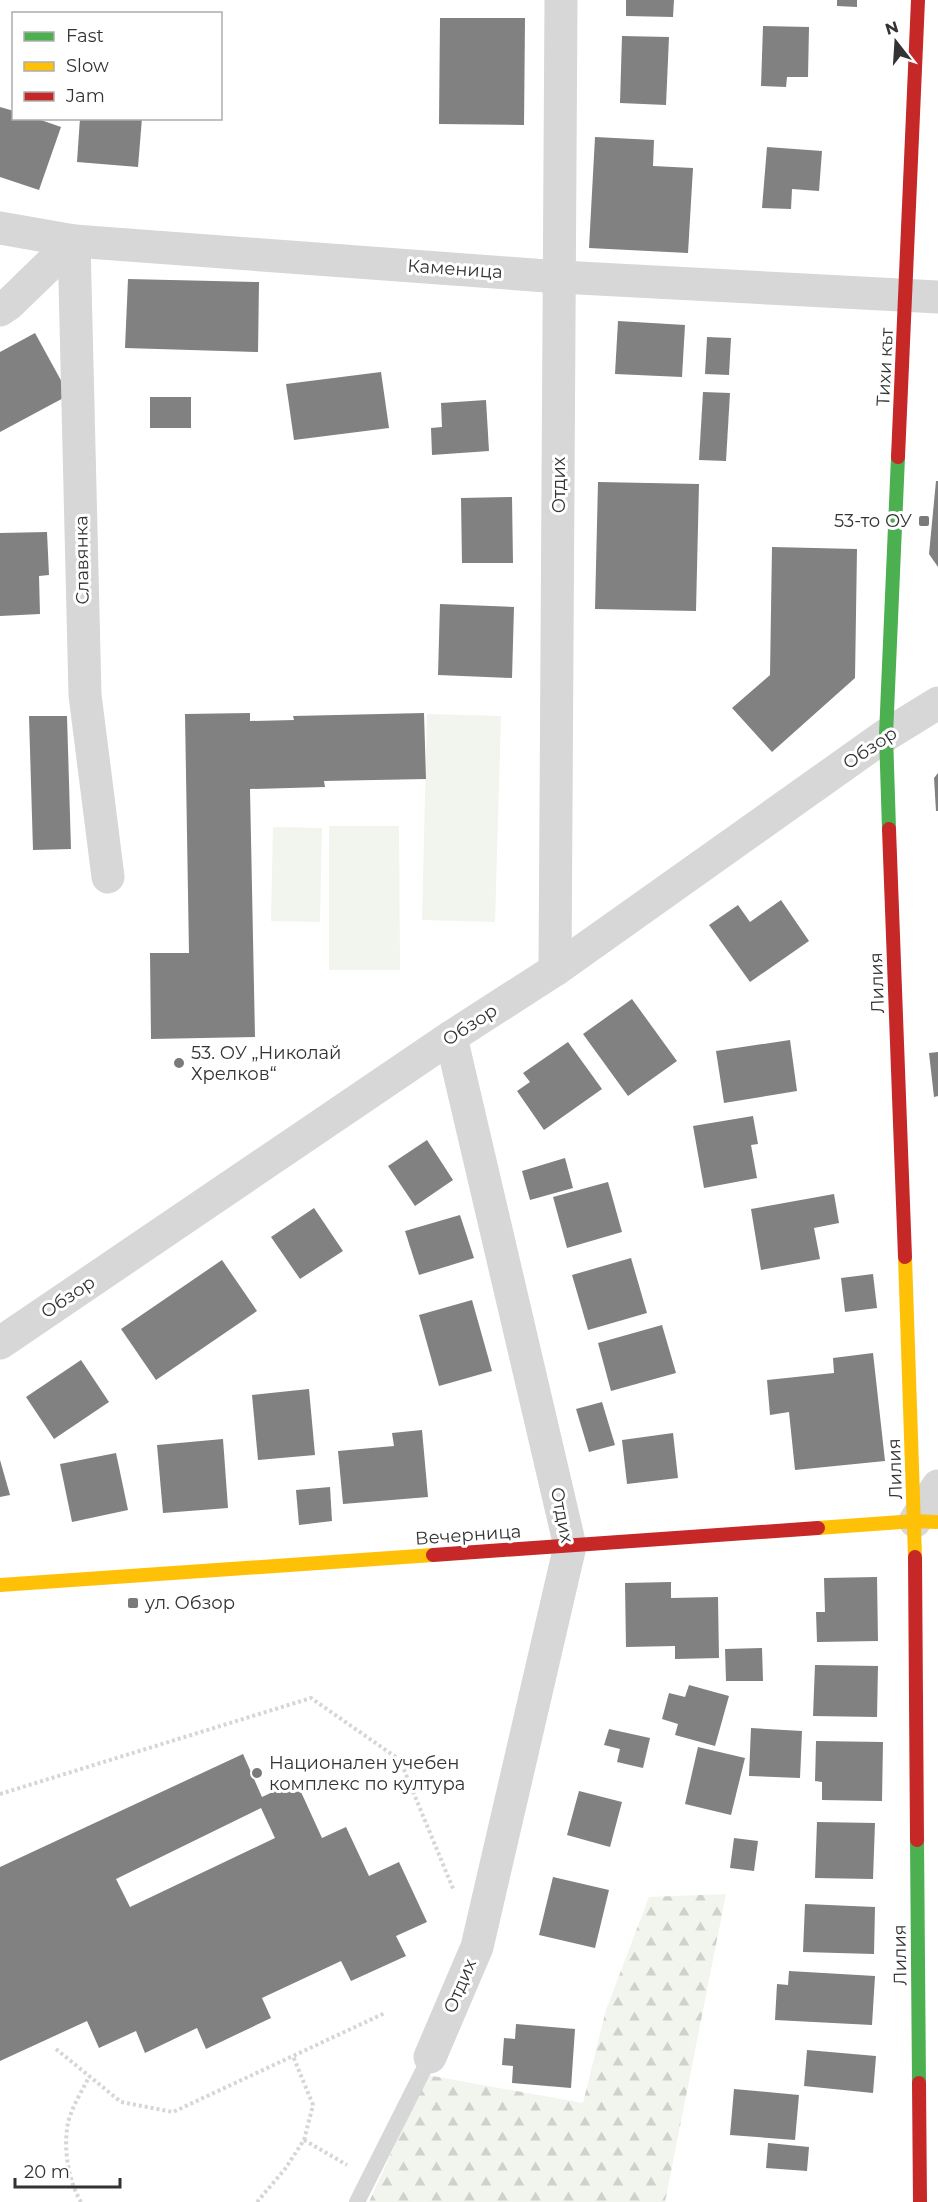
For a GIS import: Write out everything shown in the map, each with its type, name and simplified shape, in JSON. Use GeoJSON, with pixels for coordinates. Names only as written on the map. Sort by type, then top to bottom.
{"type":"FeatureCollection","features":[{"type":"Feature","properties":{"kind":"street","name":"Отдих"},"geometry":{"type":"LineString","coordinates":[[555,970],[561,0]]}},
{"type":"Feature","properties":{"kind":"street","name":"Тихи кът"},"geometry":{"type":"LineString","coordinates":[[886,735],[922,296],[918,0]]}},
{"type":"Feature","properties":{"kind":"street","name":"Каменица"},"geometry":{"type":"LineString","coordinates":[[0,228],[74,242],[560,277],[922,296]]}},
{"type":"Feature","properties":{"kind":"street"},"geometry":{"type":"LineString","coordinates":[[0,310],[74,242]]}},
{"type":"Feature","properties":{"kind":"street","name":"Славянка"},"geometry":{"type":"LineString","coordinates":[[74,242],[85,695],[108,877]]}},
{"type":"Feature","properties":{"kind":"street","name":"Обзор"},"geometry":{"type":"LineString","coordinates":[[0,1343],[451,1037],[555,970],[886,735],[938,703]]}},
{"type":"Feature","properties":{"kind":"street","name":"Лилия"},"geometry":{"type":"LineString","coordinates":[[886,735],[926,1522],[920,2202]]}},
{"type":"Feature","properties":{"kind":"street","name":"Отдих"},"geometry":{"type":"LineString","coordinates":[[430,2057],[477,1947],[570,1546],[451,1037]]}},
{"type":"Feature","properties":{"kind":"street"},"geometry":{"type":"LineString","coordinates":[[926,1522],[938,1486]]}},
{"type":"Feature","properties":{"kind":"street","name":"Вечерница"},"geometry":{"type":"LineString","coordinates":[[4,1585],[926,1522]]}},
{"type":"Feature","properties":{"kind":"lane"},"geometry":{"type":"LineString","coordinates":[[0,1602],[4,1585]]}},
{"type":"Feature","properties":{"kind":"lane"},"geometry":{"type":"LineString","coordinates":[[357,2202],[430,2057]]}},
{"type":"Feature","properties":{"kind":"path"},"geometry":{"type":"LineString","coordinates":[[0,1794],[311,1698],[400,1760],[454,1892]]}},
{"type":"Feature","properties":{"kind":"path"},"geometry":{"type":"LineString","coordinates":[[56,2049],[121,2102],[173,2112],[386,2013]]}},
{"type":"Feature","properties":{"kind":"path"},"geometry":{"type":"LineString","coordinates":[[257,2202],[285,2169],[304,2140],[313,2105],[293,2056]]}},
{"type":"Feature","properties":{"kind":"path"},"geometry":{"type":"LineString","coordinates":[[81,2202],[75,2192],[68,2162],[67,2128],[75,2104],[89,2077]]}},
{"type":"Feature","properties":{"kind":"path"},"geometry":{"type":"LineString","coordinates":[[304,2140],[370,2178]]}},
{"type":"Feature","properties":{"kind":"green space"},"geometry":{"type":"Polygon","coordinates":[[[427,714],[501,716],[495,922],[422,920],[427,714]]]}},
{"type":"Feature","properties":{"kind":"green space"},"geometry":{"type":"Polygon","coordinates":[[[329,826],[399,826],[400,970],[329,970],[329,826]]]}},
{"type":"Feature","properties":{"kind":"green space"},"geometry":{"type":"Polygon","coordinates":[[[273,827],[322,828],[320,922],[271,921],[273,827]]]}},
{"type":"Feature","properties":{"kind":"green space"},"geometry":{"type":"Polygon","coordinates":[[[726,1894],[665,2202],[369,2202],[427,2075],[583,2103],[606,2010],[649,1897],[726,1894]]]}},
{"type":"Feature","properties":{"kind":"building"},"geometry":{"type":"Polygon","coordinates":[[[626,0],[674,0],[673,17],[626,16],[626,0]]]}},
{"type":"Feature","properties":{"kind":"building"},"geometry":{"type":"Polygon","coordinates":[[[837,0],[857,0],[857,7],[837,6],[837,0]]]}},
{"type":"Feature","properties":{"kind":"building"},"geometry":{"type":"Polygon","coordinates":[[[440,18],[525,18],[524,125],[439,124],[440,18]]]}},
{"type":"Feature","properties":{"kind":"building"},"geometry":{"type":"Polygon","coordinates":[[[763,26],[809,27],[808,77],[787,77],[786,87],[761,86],[763,26]]]}},
{"type":"Feature","properties":{"kind":"building"},"geometry":{"type":"Polygon","coordinates":[[[622,36],[669,37],[666,105],[620,103],[622,36]]]}},
{"type":"Feature","properties":{"kind":"building"},"geometry":{"type":"Polygon","coordinates":[[[0,107],[12,110],[12,120],[41,120],[61,127],[39,190],[0,177],[0,107]]]}},
{"type":"Feature","properties":{"kind":"building"},"geometry":{"type":"Polygon","coordinates":[[[80,120],[142,120],[138,167],[77,162],[80,120]]]}},
{"type":"Feature","properties":{"kind":"building"},"geometry":{"type":"Polygon","coordinates":[[[595,137],[654,140],[653,166],[693,168],[688,253],[589,248],[595,137]]]}},
{"type":"Feature","properties":{"kind":"building"},"geometry":{"type":"Polygon","coordinates":[[[767,147],[822,151],[819,191],[792,189],[791,209],[762,208],[767,147]]]}},
{"type":"Feature","properties":{"kind":"building"},"geometry":{"type":"Polygon","coordinates":[[[128,279],[259,282],[258,352],[125,348],[128,279]]]}},
{"type":"Feature","properties":{"kind":"building"},"geometry":{"type":"Polygon","coordinates":[[[618,321],[685,325],[682,377],[615,374],[618,321]]]}},
{"type":"Feature","properties":{"kind":"building"},"geometry":{"type":"Polygon","coordinates":[[[35,333],[69,395],[0,432],[0,352],[35,333]]]}},
{"type":"Feature","properties":{"kind":"building"},"geometry":{"type":"Polygon","coordinates":[[[707,337],[731,338],[729,375],[705,374],[707,337]]]}},
{"type":"Feature","properties":{"kind":"building"},"geometry":{"type":"Polygon","coordinates":[[[381,372],[389,428],[294,440],[286,384],[381,372]]]}},
{"type":"Feature","properties":{"kind":"building"},"geometry":{"type":"Polygon","coordinates":[[[703,392],[730,393],[726,461],[699,460],[703,392]]]}},
{"type":"Feature","properties":{"kind":"building"},"geometry":{"type":"Polygon","coordinates":[[[150,397],[191,397],[191,428],[150,428],[150,397]]]}},
{"type":"Feature","properties":{"kind":"building"},"geometry":{"type":"Polygon","coordinates":[[[486,400],[489,451],[432,455],[431,428],[442,427],[441,403],[486,400]]]}},
{"type":"Feature","properties":{"kind":"building"},"geometry":{"type":"Polygon","coordinates":[[[936,481],[938,481],[938,567],[929,554],[936,481]]]}},
{"type":"Feature","properties":{"kind":"building"},"geometry":{"type":"Polygon","coordinates":[[[598,482],[699,484],[696,611],[595,609],[598,482]]]}},
{"type":"Feature","properties":{"kind":"building"},"geometry":{"type":"Polygon","coordinates":[[[512,497],[513,563],[462,563],[461,498],[512,497]]]}},
{"type":"Feature","properties":{"kind":"building"},"geometry":{"type":"Polygon","coordinates":[[[47,532],[49,575],[39,576],[40,614],[0,616],[0,533],[47,532]]]}},
{"type":"Feature","properties":{"kind":"building"},"geometry":{"type":"Polygon","coordinates":[[[772,547],[857,549],[855,678],[772,752],[732,708],[770,675],[772,547]]]}},
{"type":"Feature","properties":{"kind":"building"},"geometry":{"type":"Polygon","coordinates":[[[440,604],[514,607],[512,678],[438,675],[440,604]]]}},
{"type":"Feature","properties":{"kind":"building"},"geometry":{"type":"Polygon","coordinates":[[[250,713],[250,721],[294,720],[293,716],[424,713],[426,779],[324,781],[325,787],[250,789],[255,1037],[151,1039],[150,953],[189,953],[185,714],[250,713]]]}},
{"type":"Feature","properties":{"kind":"building"},"geometry":{"type":"Polygon","coordinates":[[[29,716],[67,716],[71,849],[33,850],[29,716]]]}},
{"type":"Feature","properties":{"kind":"building"},"geometry":{"type":"Polygon","coordinates":[[[938,773],[938,811],[936,811],[934,778],[938,773]]]}},
{"type":"Feature","properties":{"kind":"building"},"geometry":{"type":"Polygon","coordinates":[[[781,900],[809,941],[750,982],[709,925],[738,905],[750,922],[781,900]]]}},
{"type":"Feature","properties":{"kind":"building"},"geometry":{"type":"Polygon","coordinates":[[[632,999],[677,1061],[628,1096],[583,1034],[632,999]]]}},
{"type":"Feature","properties":{"kind":"building"},"geometry":{"type":"Polygon","coordinates":[[[790,1040],[797,1091],[724,1103],[716,1051],[790,1040]]]}},
{"type":"Feature","properties":{"kind":"building"},"geometry":{"type":"Polygon","coordinates":[[[568,1042],[602,1089],[544,1130],[517,1091],[530,1082],[523,1073],[568,1042]]]}},
{"type":"Feature","properties":{"kind":"building"},"geometry":{"type":"Polygon","coordinates":[[[938,1052],[938,1096],[934,1097],[929,1053],[938,1052]]]}},
{"type":"Feature","properties":{"kind":"building"},"geometry":{"type":"Polygon","coordinates":[[[753,1116],[758,1144],[751,1145],[757,1178],[704,1188],[693,1126],[753,1116]]]}},
{"type":"Feature","properties":{"kind":"building"},"geometry":{"type":"Polygon","coordinates":[[[427,1140],[453,1180],[415,1206],[388,1166],[427,1140]]]}},
{"type":"Feature","properties":{"kind":"building"},"geometry":{"type":"Polygon","coordinates":[[[565,1158],[573,1188],[530,1200],[522,1171],[565,1158]]]}},
{"type":"Feature","properties":{"kind":"building"},"geometry":{"type":"Polygon","coordinates":[[[608,1182],[622,1232],[567,1248],[553,1197],[608,1182]]]}},
{"type":"Feature","properties":{"kind":"building"},"geometry":{"type":"Polygon","coordinates":[[[834,1194],[839,1223],[814,1228],[820,1259],[761,1270],[751,1209],[834,1194]]]}},
{"type":"Feature","properties":{"kind":"building"},"geometry":{"type":"Polygon","coordinates":[[[314,1208],[343,1251],[300,1279],[271,1237],[314,1208]]]}},
{"type":"Feature","properties":{"kind":"building"},"geometry":{"type":"Polygon","coordinates":[[[460,1215],[474,1258],[419,1275],[405,1231],[460,1215]]]}},
{"type":"Feature","properties":{"kind":"building"},"geometry":{"type":"Polygon","coordinates":[[[631,1258],[647,1313],[588,1330],[572,1275],[631,1258]]]}},
{"type":"Feature","properties":{"kind":"building"},"geometry":{"type":"Polygon","coordinates":[[[222,1260],[257,1311],[156,1380],[121,1329],[222,1260]]]}},
{"type":"Feature","properties":{"kind":"building"},"geometry":{"type":"Polygon","coordinates":[[[873,1274],[877,1308],[845,1312],[841,1278],[873,1274]]]}},
{"type":"Feature","properties":{"kind":"building"},"geometry":{"type":"Polygon","coordinates":[[[472,1300],[492,1371],[439,1386],[419,1315],[472,1300]]]}},
{"type":"Feature","properties":{"kind":"building"},"geometry":{"type":"Polygon","coordinates":[[[662,1325],[676,1373],[611,1391],[598,1343],[662,1325]]]}},
{"type":"Feature","properties":{"kind":"building"},"geometry":{"type":"Polygon","coordinates":[[[873,1353],[885,1461],[795,1470],[789,1412],[770,1415],[767,1380],[834,1373],[833,1358],[873,1353]]]}},
{"type":"Feature","properties":{"kind":"building"},"geometry":{"type":"Polygon","coordinates":[[[81,1360],[109,1402],[54,1439],[26,1397],[81,1360]]]}},
{"type":"Feature","properties":{"kind":"building"},"geometry":{"type":"Polygon","coordinates":[[[309,1389],[315,1455],[258,1460],[252,1395],[309,1389]]]}},
{"type":"Feature","properties":{"kind":"building"},"geometry":{"type":"Polygon","coordinates":[[[602,1402],[615,1445],[589,1452],[576,1409],[602,1402]]]}},
{"type":"Feature","properties":{"kind":"building"},"geometry":{"type":"Polygon","coordinates":[[[422,1430],[428,1497],[343,1504],[338,1451],[394,1446],[392,1433],[422,1430]]]}},
{"type":"Feature","properties":{"kind":"building"},"geometry":{"type":"Polygon","coordinates":[[[673,1433],[678,1478],[627,1484],[622,1440],[673,1433]]]}},
{"type":"Feature","properties":{"kind":"building"},"geometry":{"type":"Polygon","coordinates":[[[223,1439],[228,1508],[163,1513],[157,1445],[223,1439]]]}},
{"type":"Feature","properties":{"kind":"building"},"geometry":{"type":"Polygon","coordinates":[[[116,1453],[128,1510],[72,1522],[60,1464],[116,1453]]]}},
{"type":"Feature","properties":{"kind":"building"},"geometry":{"type":"Polygon","coordinates":[[[0,1460],[10,1495],[0,1497],[0,1460]]]}},
{"type":"Feature","properties":{"kind":"building"},"geometry":{"type":"Polygon","coordinates":[[[330,1487],[332,1521],[299,1525],[296,1490],[330,1487]]]}},
{"type":"Feature","properties":{"kind":"building"},"geometry":{"type":"Polygon","coordinates":[[[877,1577],[878,1641],[817,1642],[816,1612],[825,1612],[824,1578],[877,1577]]]}},
{"type":"Feature","properties":{"kind":"building"},"geometry":{"type":"Polygon","coordinates":[[[671,1582],[671,1598],[718,1597],[719,1658],[675,1659],[675,1646],[626,1647],[625,1583],[671,1582]]]}},
{"type":"Feature","properties":{"kind":"building"},"geometry":{"type":"Polygon","coordinates":[[[762,1648],[763,1681],[726,1681],[725,1649],[762,1648]]]}},
{"type":"Feature","properties":{"kind":"building"},"geometry":{"type":"Polygon","coordinates":[[[815,1665],[878,1666],[877,1717],[813,1716],[815,1665]]]}},
{"type":"Feature","properties":{"kind":"building"},"geometry":{"type":"Polygon","coordinates":[[[689,1685],[729,1696],[715,1746],[675,1735],[678,1724],[662,1719],[669,1693],[685,1697],[689,1685]]]}},
{"type":"Feature","properties":{"kind":"building"},"geometry":{"type":"Polygon","coordinates":[[[751,1728],[802,1731],[800,1778],[749,1776],[751,1728]]]}},
{"type":"Feature","properties":{"kind":"building"},"geometry":{"type":"Polygon","coordinates":[[[609,1729],[650,1738],[643,1768],[617,1762],[620,1749],[604,1745],[609,1729]]]}},
{"type":"Feature","properties":{"kind":"building"},"geometry":{"type":"Polygon","coordinates":[[[816,1741],[883,1742],[882,1801],[822,1800],[822,1782],[815,1781],[816,1741]]]}},
{"type":"Feature","properties":{"kind":"building"},"geometry":{"type":"Polygon","coordinates":[[[698,1747],[745,1758],[731,1815],[685,1804],[698,1747]]]}},
{"type":"Feature","properties":{"kind":"building"},"geometry":{"type":"Polygon","coordinates":[[[243,1754],[262,1797],[296,1781],[322,1838],[346,1827],[369,1876],[399,1862],[427,1922],[396,1936],[406,1956],[351,1981],[341,1961],[262,1998],[271,2018],[206,2049],[197,2028],[145,2053],[136,2031],[99,2048],[87,2021],[0,2061],[0,1867],[243,1754]],[[261,1808],[116,1879],[130,1907],[275,1838],[261,1808]]]}},
{"type":"Feature","properties":{"kind":"building"},"geometry":{"type":"Polygon","coordinates":[[[579,1791],[622,1802],[610,1847],[567,1835],[579,1791]]]}},
{"type":"Feature","properties":{"kind":"building"},"geometry":{"type":"Polygon","coordinates":[[[817,1822],[875,1823],[873,1879],[815,1878],[817,1822]]]}},
{"type":"Feature","properties":{"kind":"building"},"geometry":{"type":"Polygon","coordinates":[[[734,1838],[758,1841],[754,1871],[730,1868],[734,1838]]]}},
{"type":"Feature","properties":{"kind":"building"},"geometry":{"type":"Polygon","coordinates":[[[553,1877],[609,1890],[595,1948],[539,1935],[553,1877]]]}},
{"type":"Feature","properties":{"kind":"building"},"geometry":{"type":"Polygon","coordinates":[[[805,1904],[875,1907],[874,1954],[803,1952],[805,1904]]]}},
{"type":"Feature","properties":{"kind":"building"},"geometry":{"type":"Polygon","coordinates":[[[789,1971],[875,1976],[872,2025],[775,2020],[777,1984],[788,1985],[789,1971]]]}},
{"type":"Feature","properties":{"kind":"building"},"geometry":{"type":"Polygon","coordinates":[[[516,2024],[575,2029],[571,2088],[512,2083],[513,2066],[502,2065],[504,2038],[515,2039],[516,2024]]]}},
{"type":"Feature","properties":{"kind":"building"},"geometry":{"type":"Polygon","coordinates":[[[807,2050],[876,2056],[873,2093],[804,2086],[807,2050]]]}},
{"type":"Feature","properties":{"kind":"building"},"geometry":{"type":"Polygon","coordinates":[[[734,2089],[799,2095],[795,2140],[730,2135],[734,2089]]]}},
{"type":"Feature","properties":{"kind":"building"},"geometry":{"type":"Polygon","coordinates":[[[768,2143],[809,2147],[807,2171],[766,2168],[768,2143]]]}},
{"type":"Feature","properties":{"kind":"traffic: fast"},"geometry":{"type":"LineString","coordinates":[[889,829],[886,735],[898,457]]}},
{"type":"Feature","properties":{"kind":"traffic: fast"},"geometry":{"type":"LineString","coordinates":[[917,1840],[919,2083]]}},
{"type":"Feature","properties":{"kind":"traffic: slow"},"geometry":{"type":"LineString","coordinates":[[905,1257],[915,1557]]}},
{"type":"Feature","properties":{"kind":"traffic: slow"},"geometry":{"type":"LineString","coordinates":[[818,1528],[915,1521],[936,1522]]}},
{"type":"Feature","properties":{"kind":"traffic: slow"},"geometry":{"type":"LineString","coordinates":[[0,1585],[433,1555]]}},
{"type":"Feature","properties":{"kind":"traffic: jam"},"geometry":{"type":"LineString","coordinates":[[898,457],[918,0]]}},
{"type":"Feature","properties":{"kind":"traffic: jam"},"geometry":{"type":"LineString","coordinates":[[889,829],[905,1257]]}},
{"type":"Feature","properties":{"kind":"traffic: jam"},"geometry":{"type":"LineString","coordinates":[[433,1555],[818,1528]]}},
{"type":"Feature","properties":{"kind":"traffic: jam"},"geometry":{"type":"LineString","coordinates":[[915,1557],[917,1840]]}},
{"type":"Feature","properties":{"kind":"traffic: jam"},"geometry":{"type":"LineString","coordinates":[[919,2083],[920,2202]]}},
{"type":"Feature","properties":{"kind":"place","name":"53-то ОУ"},"geometry":{"type":"Point","coordinates":[924,521]}},
{"type":"Feature","properties":{"kind":"place","name":"53. ОУ „Николай Хрелков“"},"geometry":{"type":"Point","coordinates":[179,1063]}},
{"type":"Feature","properties":{"kind":"place","name":"ул. Обзор"},"geometry":{"type":"Point","coordinates":[133,1603]}},
{"type":"Feature","properties":{"kind":"place","name":"Национален учебен комплекс по култура"},"geometry":{"type":"Point","coordinates":[257,1773]}}]}
